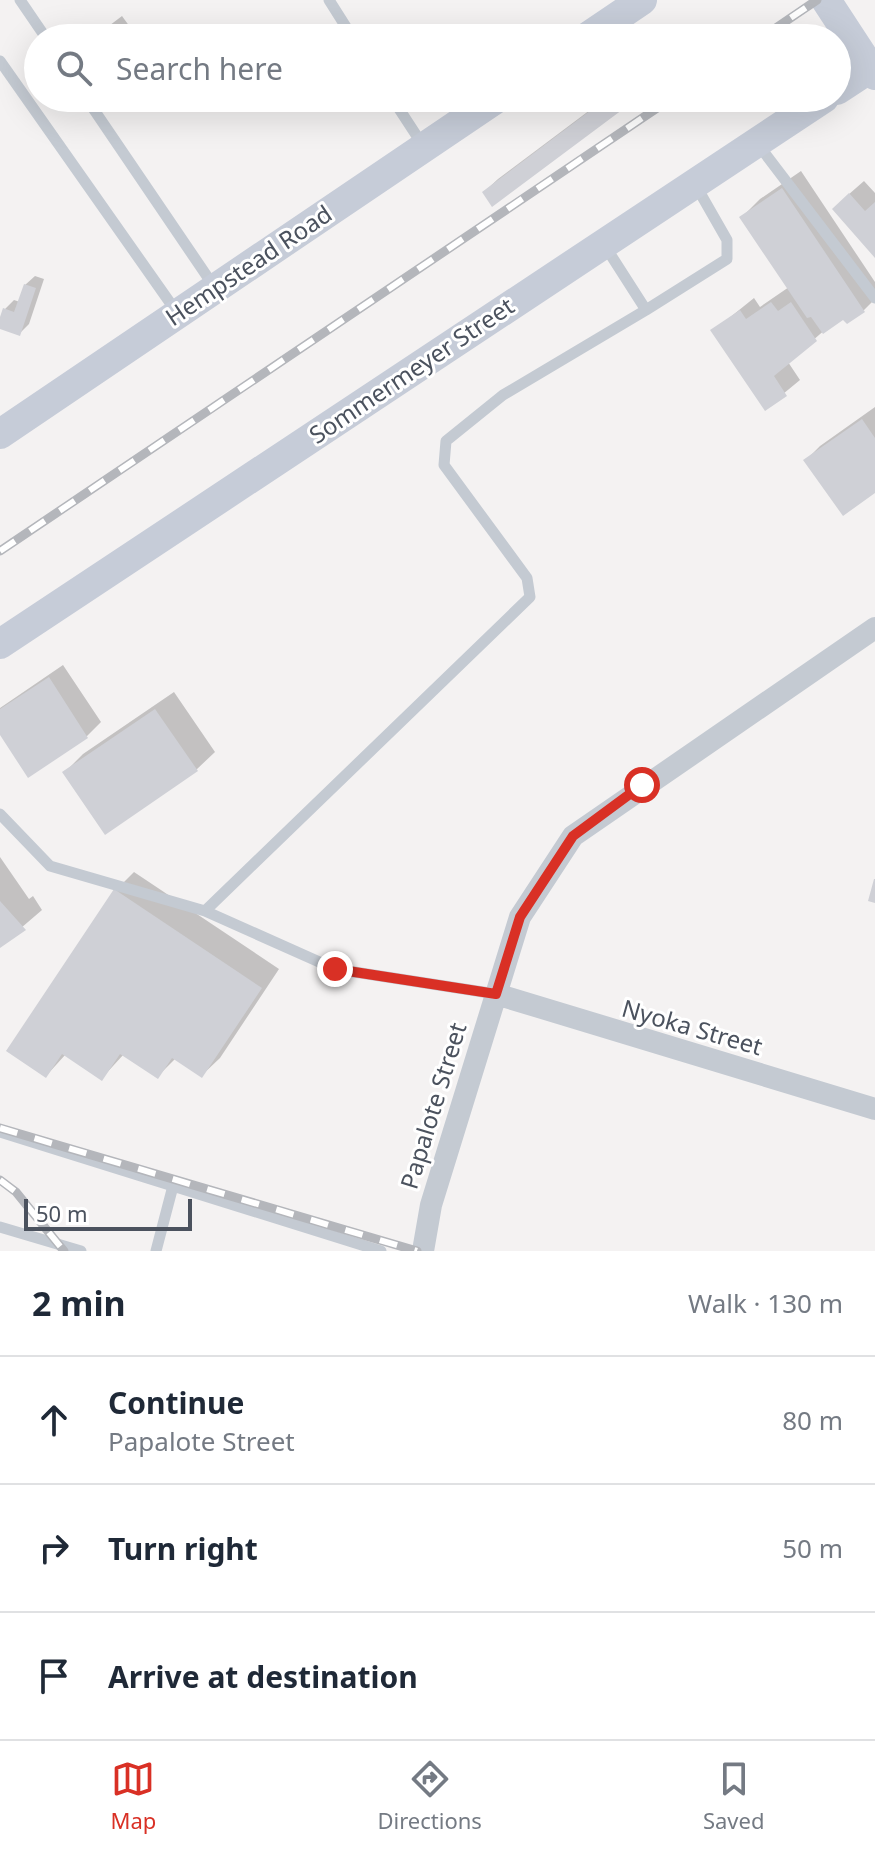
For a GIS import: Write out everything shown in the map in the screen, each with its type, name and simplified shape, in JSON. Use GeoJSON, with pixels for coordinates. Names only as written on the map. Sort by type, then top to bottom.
{"type":"FeatureCollection","features":[{"type":"Feature","properties":{"kind":"street"},"geometry":{"type":"LineString","coordinates":[[607,24],[642,0]]}},
{"type":"Feature","properties":{"kind":"street"},"geometry":{"type":"LineString","coordinates":[[826,0],[841,24]]}},
{"type":"Feature","properties":{"kind":"street"},"geometry":{"type":"LineString","coordinates":[[851,39],[872,72],[851,83]]}},
{"type":"Feature","properties":{"kind":"street","name":"Hempstead Road"},"geometry":{"type":"LineString","coordinates":[[0,434],[477,112]]}},
{"type":"Feature","properties":{"kind":"street","name":"Sommermeyer Street"},"geometry":{"type":"LineString","coordinates":[[0,644],[803,112]]}},
{"type":"Feature","properties":{"kind":"street","name":"Papalote Street"},"geometry":{"type":"LineString","coordinates":[[423,1251],[431,1205],[520,917],[573,836],[875,628]]}},
{"type":"Feature","properties":{"kind":"street","name":"Nyoka Street"},"geometry":{"type":"LineString","coordinates":[[496,994],[875,1109]]}},
{"type":"Feature","properties":{"kind":"lane"},"geometry":{"type":"LineString","coordinates":[[20,0],[36,24]]}},
{"type":"Feature","properties":{"kind":"lane"},"geometry":{"type":"LineString","coordinates":[[329,0],[344,24]]}},
{"type":"Feature","properties":{"kind":"lane"},"geometry":{"type":"LineString","coordinates":[[0,61],[24,95]]}},
{"type":"Feature","properties":{"kind":"lane"},"geometry":{"type":"LineString","coordinates":[[36,112],[178,314]]}},
{"type":"Feature","properties":{"kind":"lane"},"geometry":{"type":"LineString","coordinates":[[95,112],[215,289]]}},
{"type":"Feature","properties":{"kind":"lane"},"geometry":{"type":"LineString","coordinates":[[401,112],[424,148]]}},
{"type":"Feature","properties":{"kind":"lane"},"geometry":{"type":"LineString","coordinates":[[756,143],[875,298]]}},
{"type":"Feature","properties":{"kind":"lane"},"geometry":{"type":"LineString","coordinates":[[205,911],[530,597],[527,578],[444,465],[446,441],[503,395],[727,259],[727,240],[695,184]]}},
{"type":"Feature","properties":{"kind":"lane"},"geometry":{"type":"LineString","coordinates":[[604,244],[646,310]]}},
{"type":"Feature","properties":{"kind":"lane"},"geometry":{"type":"LineString","coordinates":[[0,814],[50,866],[205,911],[335,969],[496,994]]}},
{"type":"Feature","properties":{"kind":"lane"},"geometry":{"type":"LineString","coordinates":[[0,1132],[381,1251]]}},
{"type":"Feature","properties":{"kind":"lane"},"geometry":{"type":"LineString","coordinates":[[156,1251],[173,1186]]}},
{"type":"Feature","properties":{"kind":"lane"},"geometry":{"type":"LineString","coordinates":[[0,1227],[81,1251]]}},
{"type":"Feature","properties":{"kind":"building"},"geometry":{"type":"Polygon","coordinates":[[[588,112],[619,112],[492,207],[482,192],[588,112]]]}},
{"type":"Feature","properties":{"kind":"building"},"geometry":{"type":"Polygon","coordinates":[[[782,188],[865,312],[847,324],[843,320],[823,334],[811,317],[807,318],[739,217],[782,188]]]}},
{"type":"Feature","properties":{"kind":"building"},"geometry":{"type":"Polygon","coordinates":[[[849,193],[865,211],[875,202],[875,258],[832,209],[849,193]]]}},
{"type":"Feature","properties":{"kind":"building"},"geometry":{"type":"Polygon","coordinates":[[[24,284],[36,288],[20,336],[0,329],[0,317],[3,308],[14,312],[24,284]]]}},
{"type":"Feature","properties":{"kind":"building"},"geometry":{"type":"Polygon","coordinates":[[[771,302],[778,311],[791,302],[817,341],[774,376],[787,396],[765,411],[710,330],[740,310],[746,319],[771,302]]]}},
{"type":"Feature","properties":{"kind":"building"},"geometry":{"type":"Polygon","coordinates":[[[862,419],[875,438],[875,493],[843,516],[803,460],[862,419]]]}},
{"type":"Feature","properties":{"kind":"building"},"geometry":{"type":"Polygon","coordinates":[[[49,677],[88,738],[28,778],[0,735],[0,709],[49,677]]]}},
{"type":"Feature","properties":{"kind":"building"},"geometry":{"type":"Polygon","coordinates":[[[155,709],[198,771],[105,835],[62,772],[155,709]]]}},
{"type":"Feature","properties":{"kind":"building"},"geometry":{"type":"Polygon","coordinates":[[[875,879],[875,903],[868,901],[875,879]]]}},
{"type":"Feature","properties":{"kind":"building"},"geometry":{"type":"Polygon","coordinates":[[[114,889],[262,988],[202,1078],[172,1058],[158,1079],[120,1054],[102,1081],[62,1054],[46,1078],[6,1051],[114,889]]]}},
{"type":"Feature","properties":{"kind":"building"},"geometry":{"type":"Polygon","coordinates":[[[0,901],[26,930],[0,948],[0,901]]]}},
{"type":"Feature","properties":{"kind":"railway"},"geometry":{"type":"LineString","coordinates":[[782,24],[817,0]]}},
{"type":"Feature","properties":{"kind":"railway"},"geometry":{"type":"LineString","coordinates":[[0,551],[651,112]]}},
{"type":"Feature","properties":{"kind":"railway"},"geometry":{"type":"LineString","coordinates":[[0,1128],[417,1251]]}},
{"type":"Feature","properties":{"kind":"railway"},"geometry":{"type":"LineString","coordinates":[[0,1180],[16,1192],[64,1251]]}},
{"type":"Feature","properties":{"kind":"route"},"geometry":{"type":"LineString","coordinates":[[335,969],[496,994],[520,917],[573,836],[642,785]]}}]}
